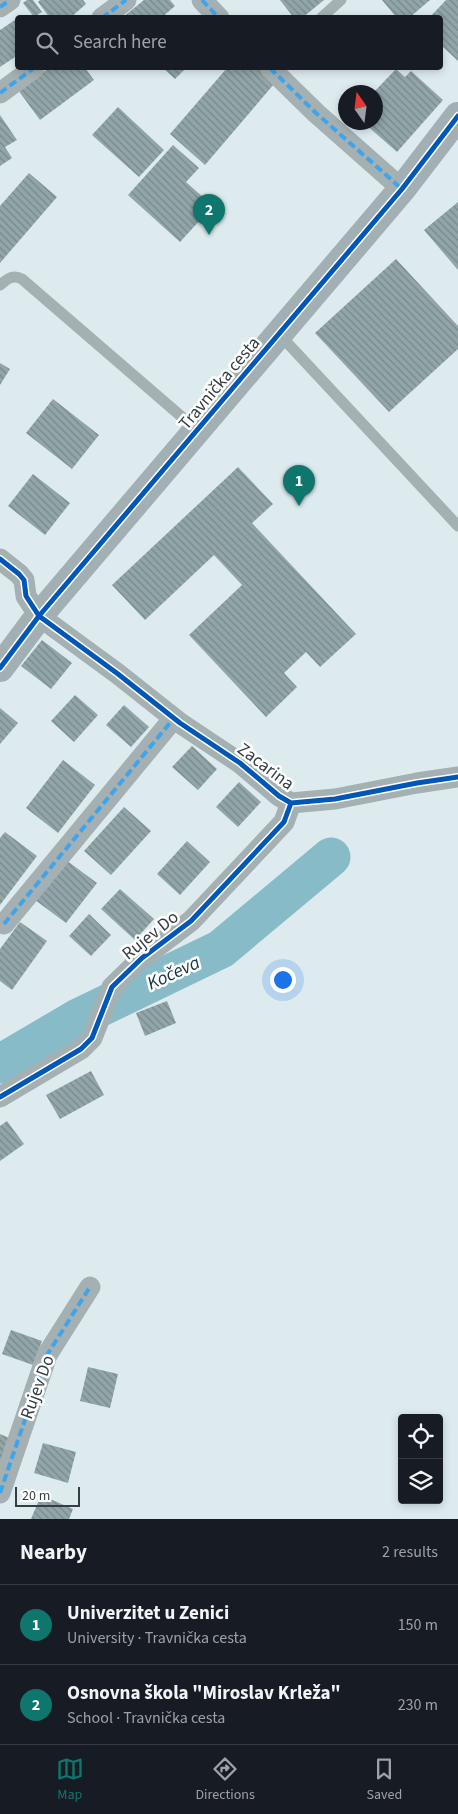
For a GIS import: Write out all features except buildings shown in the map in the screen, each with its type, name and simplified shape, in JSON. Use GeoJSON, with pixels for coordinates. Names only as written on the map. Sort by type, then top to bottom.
{"type":"FeatureCollection","features":[{"type":"Feature","properties":{"kind":"main road","name":"Travnička cesta"},"geometry":{"type":"LineString","coordinates":[[0,668],[40,616],[402,189],[458,116]]}},
{"type":"Feature","properties":{"kind":"street"},"geometry":{"type":"LineString","coordinates":[[0,7],[10,0]]}},
{"type":"Feature","properties":{"kind":"street"},"geometry":{"type":"LineString","coordinates":[[106,15],[126,0]]}},
{"type":"Feature","properties":{"kind":"street"},"geometry":{"type":"LineString","coordinates":[[202,0],[216,15]]}},
{"type":"Feature","properties":{"kind":"street"},"geometry":{"type":"LineString","coordinates":[[0,93],[31,70]]}},
{"type":"Feature","properties":{"kind":"street"},"geometry":{"type":"LineString","coordinates":[[272,70],[316,113],[402,189]]}},
{"type":"Feature","properties":{"kind":"street","name":"Zacarina"},"geometry":{"type":"LineString","coordinates":[[0,559],[24,580],[26,596],[40,616],[174,718],[240,762],[279,796],[291,803],[335,799],[458,777]]}},
{"type":"Feature","properties":{"kind":"street"},"geometry":{"type":"LineString","coordinates":[[4,924],[174,718]]}},
{"type":"Feature","properties":{"kind":"street","name":"Rujev Do"},"geometry":{"type":"LineString","coordinates":[[0,1097],[81,1049],[92,1038],[112,987],[142,958],[191,921],[284,822],[291,803]]}},
{"type":"Feature","properties":{"kind":"street","name":"Rujev Do"},"geometry":{"type":"LineString","coordinates":[[0,1493],[47,1355],[90,1287]]}},
{"type":"Feature","properties":{"kind":"lane"},"geometry":{"type":"LineString","coordinates":[[324,15],[341,0]]}},
{"type":"Feature","properties":{"kind":"lane"},"geometry":{"type":"LineString","coordinates":[[0,285],[12,277],[16,276],[22,279],[197,430]]}},
{"type":"Feature","properties":{"kind":"lane"},"geometry":{"type":"LineString","coordinates":[[279,334],[458,526]]}},
{"type":"Feature","properties":{"kind":"waterway","name":"Kočeva"},"geometry":{"type":"LineString","coordinates":[[0,1064],[78,1018],[221,949],[331,857]]}},
{"type":"Feature","properties":{"kind":"marked path"},"geometry":{"type":"LineString","coordinates":[[0,7],[10,0]]}},
{"type":"Feature","properties":{"kind":"marked path"},"geometry":{"type":"LineString","coordinates":[[106,15],[126,0]]}},
{"type":"Feature","properties":{"kind":"marked path"},"geometry":{"type":"LineString","coordinates":[[202,0],[216,15]]}},
{"type":"Feature","properties":{"kind":"marked path"},"geometry":{"type":"LineString","coordinates":[[0,93],[31,70]]}},
{"type":"Feature","properties":{"kind":"marked path"},"geometry":{"type":"LineString","coordinates":[[272,70],[316,113],[402,189]]}},
{"type":"Feature","properties":{"kind":"marked path"},"geometry":{"type":"LineString","coordinates":[[4,924],[174,718]]}},
{"type":"Feature","properties":{"kind":"marked path"},"geometry":{"type":"LineString","coordinates":[[0,1493],[47,1355],[90,1287]]}},
{"type":"Feature","properties":{"kind":"cycle path"},"geometry":{"type":"LineString","coordinates":[[0,668],[39,616],[402,189],[458,116]]}},
{"type":"Feature","properties":{"kind":"cycle path"},"geometry":{"type":"LineString","coordinates":[[0,559],[24,580],[26,596],[39,616],[118,674],[180,723],[240,763],[279,796],[291,803],[335,799],[458,777]]}},
{"type":"Feature","properties":{"kind":"cycle path"},"geometry":{"type":"LineString","coordinates":[[0,1097],[81,1049],[92,1038],[112,987],[142,958],[191,921],[284,822],[291,803]]}},
{"type":"Feature","properties":{"kind":"place","name":"Osnovna škola \"Miroslav Krleža\""},"geometry":{"type":"Point","coordinates":[209,235]}},
{"type":"Feature","properties":{"kind":"place","name":"Univerzitet u Zenici"},"geometry":{"type":"Point","coordinates":[299,506]}}]}
